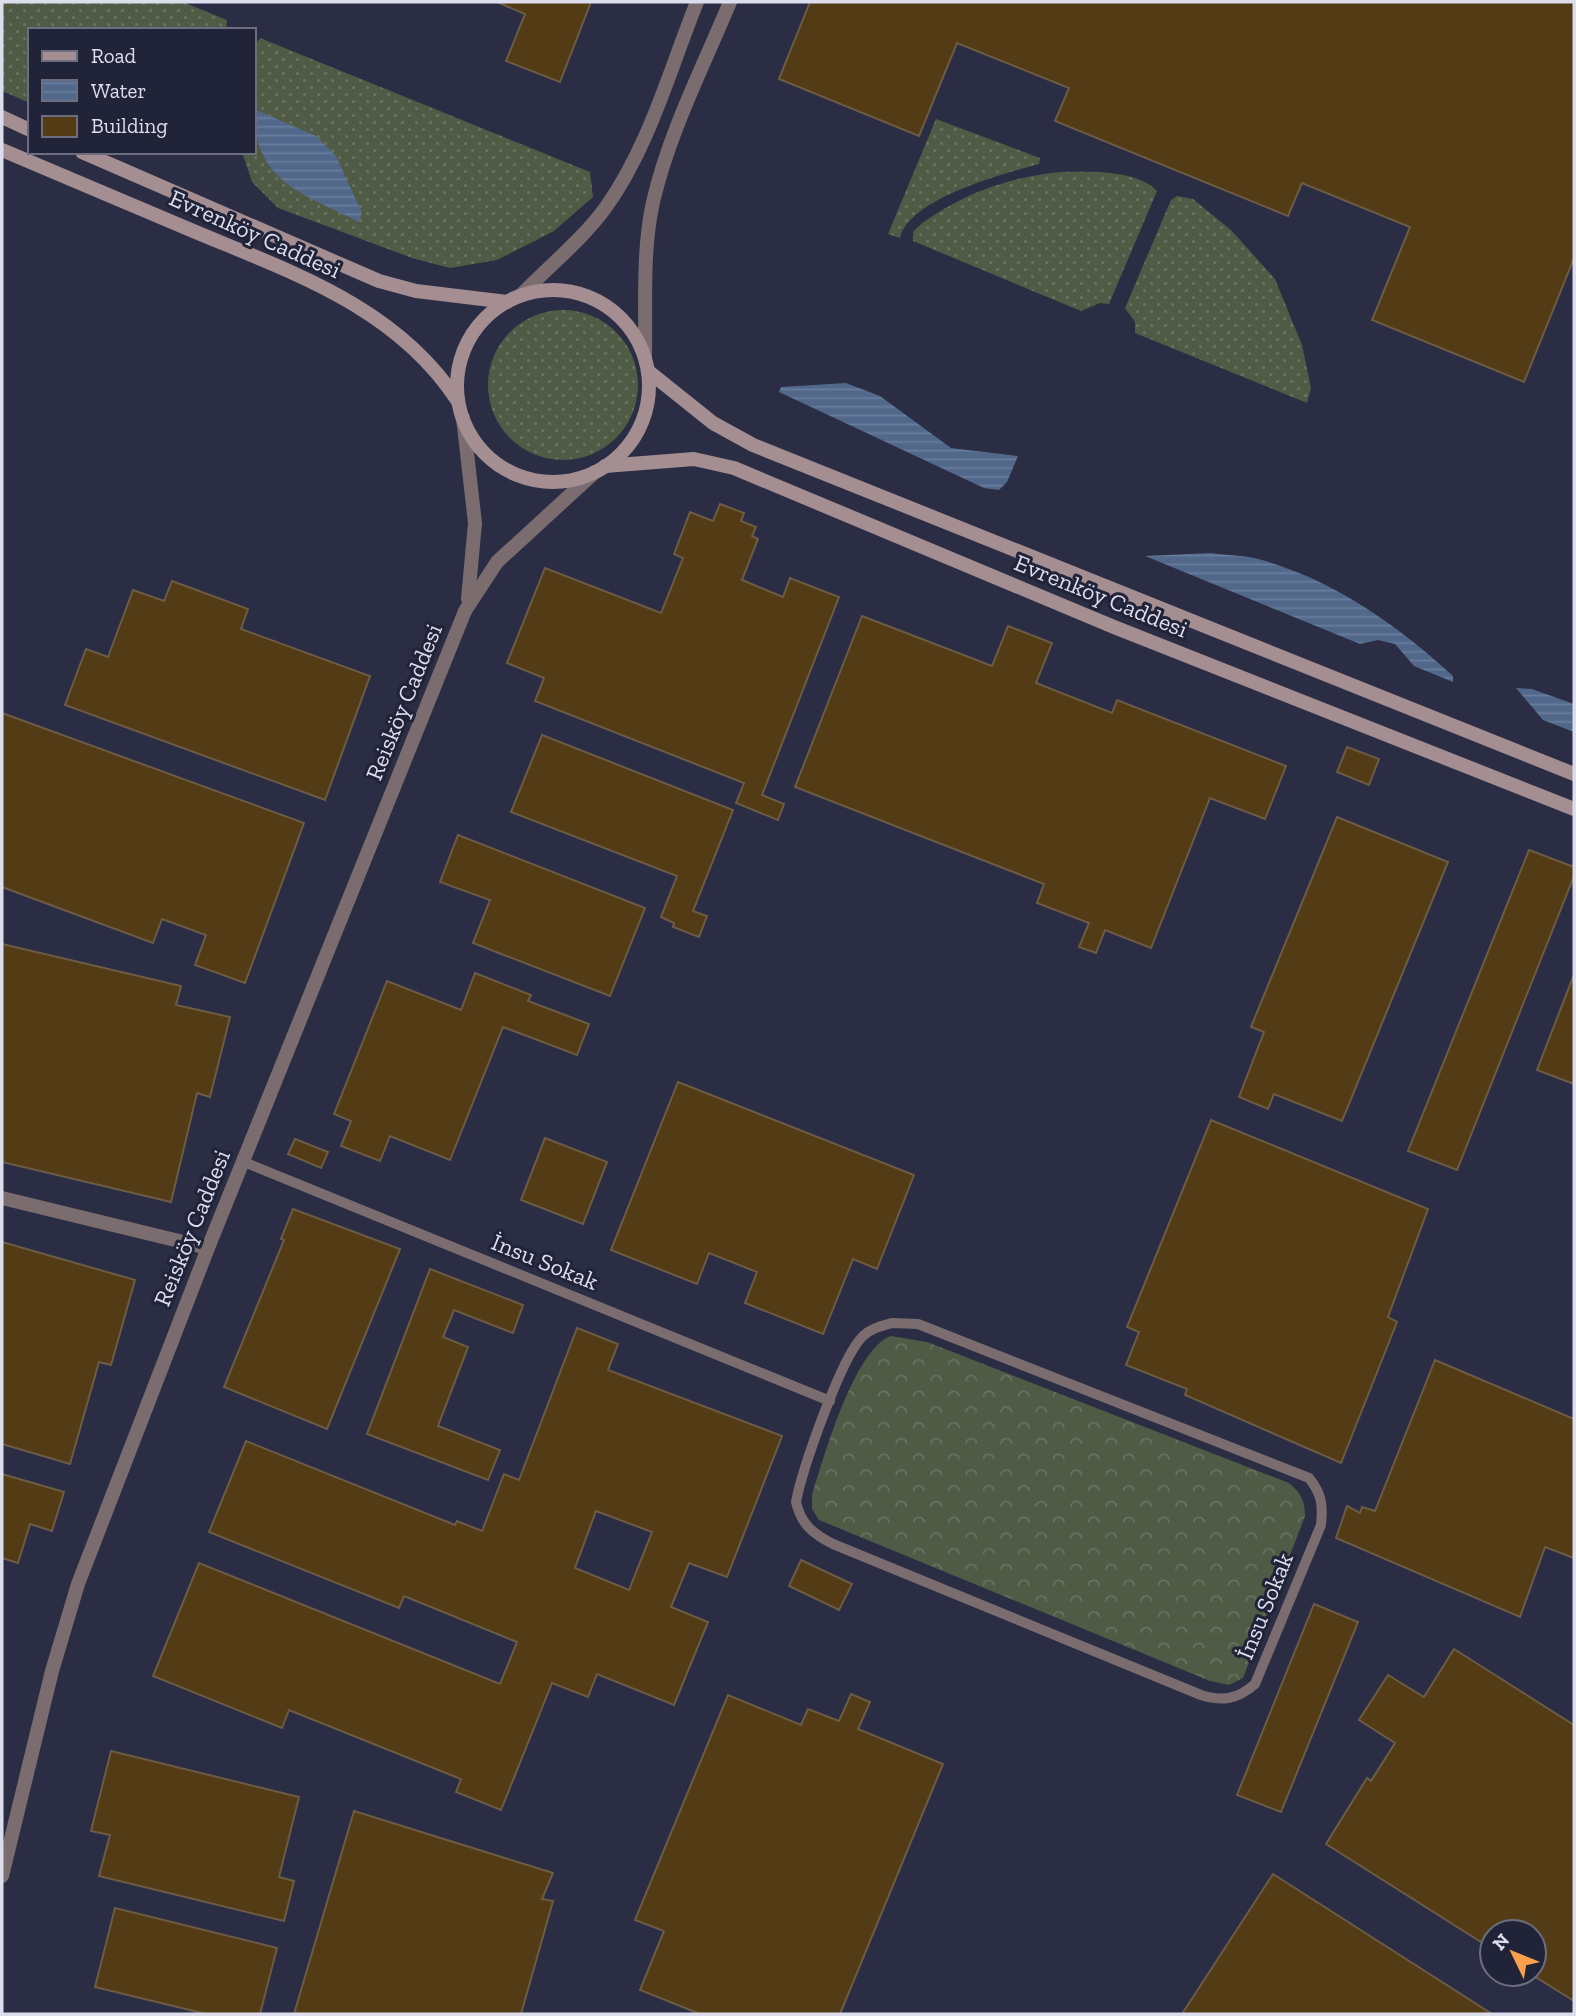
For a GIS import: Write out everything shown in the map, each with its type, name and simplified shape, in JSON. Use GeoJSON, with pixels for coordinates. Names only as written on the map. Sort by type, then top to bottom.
{"type":"FeatureCollection","features":[{"type":"Feature","properties":{"kind":"main road"},"geometry":{"type":"LineString","coordinates":[[2,117],[28,129]]}},
{"type":"Feature","properties":{"kind":"main road","name":"Evrenköy Caddesi"},"geometry":{"type":"LineString","coordinates":[[2,150],[318,284],[358,305],[399,336],[440,374],[459,403]]}},
{"type":"Feature","properties":{"kind":"main road","name":"Evrenköy Caddesi"},"geometry":{"type":"LineString","coordinates":[[87,154],[379,281],[416,291],[507,302]]}},
{"type":"Feature","properties":{"kind":"main road"},"geometry":{"type":"LineString","coordinates":[[536,291],[567,291],[596,300],[631,329],[646,364],[648,400],[639,428],[622,452],[600,469],[556,482],[512,472],[487,456],[463,418],[459,403],[458,374],[467,345],[484,320],[521,295],[536,291]]}},
{"type":"Feature","properties":{"kind":"main road","name":"Evrenköy Caddesi"},"geometry":{"type":"LineString","coordinates":[[646,364],[713,423],[753,445],[1574,774]]}},
{"type":"Feature","properties":{"kind":"main road","name":"Evrenköy Caddesi"},"geometry":{"type":"LineString","coordinates":[[600,469],[694,459],[734,468],[1114,626],[1574,809]]}},
{"type":"Feature","properties":{"kind":"street"},"geometry":{"type":"LineString","coordinates":[[521,295],[593,223],[616,192],[639,148],[697,2]]}},
{"type":"Feature","properties":{"kind":"street"},"geometry":{"type":"LineString","coordinates":[[646,364],[648,247],[653,203],[665,162],[730,2]]}},
{"type":"Feature","properties":{"kind":"street","name":"Reisköy Caddesi"},"geometry":{"type":"LineString","coordinates":[[2,1876],[51,1671],[78,1584],[208,1248],[465,611],[472,572],[475,523],[463,418]]}},
{"type":"Feature","properties":{"kind":"street","name":"Reisköy Caddesi"},"geometry":{"type":"LineString","coordinates":[[465,611],[498,562],[600,469]]}},
{"type":"Feature","properties":{"kind":"street"},"geometry":{"type":"LineString","coordinates":[[2,1198],[208,1248]]}},
{"type":"Feature","properties":{"kind":"lane","name":"İnsu Sokak"},"geometry":{"type":"LineString","coordinates":[[244,1162],[830,1401]]}},
{"type":"Feature","properties":{"kind":"lane","name":"İnsu Sokak"},"geometry":{"type":"LineString","coordinates":[[892,1323],[918,1324],[1309,1478],[1320,1491],[1323,1505],[1321,1525],[1261,1674],[1245,1693],[1223,1700],[1210,1698],[833,1544],[812,1533],[799,1513],[796,1502],[830,1401],[851,1352],[864,1335],[892,1323]]}},
{"type":"Feature","properties":{"kind":"green space"},"geometry":{"type":"Polygon","coordinates":[[[2,2],[183,2],[227,20],[226,28],[28,28],[28,102],[2,91],[2,2]]]}},
{"type":"Feature","properties":{"kind":"green space"},"geometry":{"type":"Polygon","coordinates":[[[260,38],[590,172],[593,197],[554,231],[497,260],[450,268],[412,258],[278,208],[252,182],[243,154],[256,154],[256,44],[260,38]]]}},
{"type":"Feature","properties":{"kind":"green space"},"geometry":{"type":"Polygon","coordinates":[[[936,119],[1040,158],[1039,164],[960,190],[921,211],[907,224],[900,238],[888,234],[936,119]]]}},
{"type":"Feature","properties":{"kind":"green space"},"geometry":{"type":"Polygon","coordinates":[[[1061,172],[1125,175],[1148,184],[1157,191],[1109,304],[1100,303],[1081,311],[913,241],[913,232],[921,224],[970,195],[1005,182],[1061,172]]]}},
{"type":"Feature","properties":{"kind":"green space"},"geometry":{"type":"Polygon","coordinates":[[[1177,196],[1193,199],[1232,231],[1275,279],[1302,345],[1311,388],[1307,403],[1135,333],[1135,322],[1125,308],[1171,200],[1177,196]]]}},
{"type":"Feature","properties":{"kind":"green space"},"geometry":{"type":"Polygon","coordinates":[[[563,310],[592,316],[616,332],[632,356],[638,385],[632,414],[616,438],[592,454],[563,460],[534,454],[510,438],[494,414],[488,385],[494,356],[510,332],[534,316],[563,310]]]}},
{"type":"Feature","properties":{"kind":"green space"},"geometry":{"type":"Polygon","coordinates":[[[891,1336],[927,1342],[1289,1483],[1302,1498],[1305,1516],[1243,1678],[1229,1685],[1210,1681],[819,1520],[812,1509],[812,1495],[842,1406],[865,1361],[877,1345],[891,1336]]]}},
{"type":"Feature","properties":{"kind":"water"},"geometry":{"type":"Polygon","coordinates":[[[256,110],[316,136],[336,156],[362,213],[359,222],[301,193],[272,170],[256,134],[256,110]]]}},
{"type":"Feature","properties":{"kind":"water"},"geometry":{"type":"Polygon","coordinates":[[[846,383],[880,396],[951,448],[1018,456],[1007,482],[999,490],[984,488],[779,392],[781,387],[846,383]]]}},
{"type":"Feature","properties":{"kind":"water"},"geometry":{"type":"Polygon","coordinates":[[[1211,553],[1249,557],[1282,566],[1335,590],[1409,639],[1453,676],[1453,682],[1414,666],[1395,644],[1378,640],[1360,644],[1145,556],[1211,553]]]}},
{"type":"Feature","properties":{"kind":"water"},"geometry":{"type":"Polygon","coordinates":[[[1516,688],[1532,689],[1574,704],[1574,732],[1543,720],[1516,688]]]}},
{"type":"Feature","properties":{"kind":"building"},"geometry":{"type":"Polygon","coordinates":[[[497,2],[591,2],[560,82],[506,61],[525,14],[497,2]]]}},
{"type":"Feature","properties":{"kind":"building"},"geometry":{"type":"Polygon","coordinates":[[[810,2],[1574,2],[1574,258],[1524,382],[1372,320],[1410,227],[1302,183],[1288,216],[1055,121],[1069,88],[957,43],[919,136],[779,79],[810,2]]]}},
{"type":"Feature","properties":{"kind":"building"},"geometry":{"type":"Polygon","coordinates":[[[720,504],[744,513],[741,521],[756,527],[752,536],[758,539],[742,580],[783,597],[790,578],[839,597],[762,795],[784,804],[778,820],[736,803],[744,783],[535,701],[544,678],[507,663],[545,568],[661,613],[683,558],[674,554],[690,512],[713,521],[720,504]]]}},
{"type":"Feature","properties":{"kind":"building"},"geometry":{"type":"Polygon","coordinates":[[[172,581],[248,609],[241,629],[370,676],[325,800],[65,705],[86,649],[108,657],[133,590],[164,601],[172,581]]]}},
{"type":"Feature","properties":{"kind":"building"},"geometry":{"type":"Polygon","coordinates":[[[862,616],[992,666],[1008,626],[1052,643],[1036,683],[1112,713],[1117,700],[1286,766],[1265,819],[1210,798],[1151,948],[1105,930],[1096,953],[1079,947],[1089,923],[1037,903],[1044,884],[795,787],[862,616]]]}},
{"type":"Feature","properties":{"kind":"building"},"geometry":{"type":"Polygon","coordinates":[[[2,713],[304,823],[245,983],[195,965],[206,935],[162,919],[153,943],[2,887],[2,713]]]}},
{"type":"Feature","properties":{"kind":"building"},"geometry":{"type":"Polygon","coordinates":[[[542,735],[733,810],[693,911],[707,916],[699,937],[673,927],[674,923],[661,917],[677,876],[511,812],[542,735]]]}},
{"type":"Feature","properties":{"kind":"building"},"geometry":{"type":"Polygon","coordinates":[[[1347,747],[1379,759],[1369,785],[1337,772],[1347,747]]]}},
{"type":"Feature","properties":{"kind":"building"},"geometry":{"type":"Polygon","coordinates":[[[1337,817],[1448,862],[1342,1121],[1274,1094],[1268,1109],[1239,1097],[1264,1032],[1251,1027],[1337,817]]]}},
{"type":"Feature","properties":{"kind":"building"},"geometry":{"type":"Polygon","coordinates":[[[458,835],[645,908],[610,996],[473,943],[490,900],[440,882],[458,835]]]}},
{"type":"Feature","properties":{"kind":"building"},"geometry":{"type":"Polygon","coordinates":[[[1529,850],[1574,867],[1574,876],[1457,1170],[1408,1151],[1529,850]]]}},
{"type":"Feature","properties":{"kind":"building"},"geometry":{"type":"Polygon","coordinates":[[[2,944],[181,986],[176,1005],[230,1017],[210,1097],[197,1093],[171,1202],[2,1162],[2,944]]]}},
{"type":"Feature","properties":{"kind":"building"},"geometry":{"type":"Polygon","coordinates":[[[475,973],[531,995],[528,1001],[589,1024],[577,1055],[503,1027],[450,1160],[390,1136],[380,1161],[341,1146],[351,1121],[334,1114],[387,981],[461,1010],[475,973]]]}},
{"type":"Feature","properties":{"kind":"building"},"geometry":{"type":"Polygon","coordinates":[[[1574,977],[1574,1084],[1537,1070],[1574,977]]]}},
{"type":"Feature","properties":{"kind":"building"},"geometry":{"type":"Polygon","coordinates":[[[678,1082],[914,1175],[877,1269],[853,1259],[823,1334],[745,1303],[757,1272],[709,1253],[697,1284],[611,1250],[678,1082]]]}},
{"type":"Feature","properties":{"kind":"building"},"geometry":{"type":"Polygon","coordinates":[[[1211,1120],[1428,1209],[1388,1317],[1397,1322],[1341,1463],[1185,1395],[1187,1389],[1126,1365],[1139,1332],[1127,1327],[1211,1120]]]}},
{"type":"Feature","properties":{"kind":"building"},"geometry":{"type":"Polygon","coordinates":[[[545,1138],[607,1162],[583,1224],[521,1200],[545,1138]]]}},
{"type":"Feature","properties":{"kind":"building"},"geometry":{"type":"Polygon","coordinates":[[[295,1139],[328,1152],[321,1168],[288,1154],[295,1139]]]}},
{"type":"Feature","properties":{"kind":"building"},"geometry":{"type":"Polygon","coordinates":[[[293,1209],[400,1249],[327,1429],[224,1387],[284,1240],[281,1239],[293,1209]]]}},
{"type":"Feature","properties":{"kind":"building"},"geometry":{"type":"Polygon","coordinates":[[[2,1242],[135,1280],[111,1365],[99,1362],[70,1464],[2,1444],[2,1242]]]}},
{"type":"Feature","properties":{"kind":"building"},"geometry":{"type":"Polygon","coordinates":[[[430,1269],[523,1305],[513,1333],[454,1310],[443,1337],[468,1347],[438,1426],[500,1450],[488,1480],[367,1434],[430,1269]]]}},
{"type":"Feature","properties":{"kind":"building"},"geometry":{"type":"Polygon","coordinates":[[[577,1328],[618,1344],[608,1370],[782,1436],[727,1577],[689,1563],[671,1607],[708,1622],[674,1705],[597,1674],[588,1697],[552,1683],[501,1810],[456,1792],[461,1779],[289,1710],[282,1728],[153,1676],[199,1563],[500,1684],[517,1642],[404,1596],[399,1608],[209,1532],[246,1441],[455,1525],[457,1521],[482,1531],[504,1474],[519,1480],[577,1328]],[[596,1511],[575,1568],[629,1590],[652,1532],[596,1511]]]}},
{"type":"Feature","properties":{"kind":"building"},"geometry":{"type":"Polygon","coordinates":[[[1435,1360],[1574,1419],[1574,1558],[1545,1547],[1520,1617],[1336,1538],[1347,1506],[1360,1513],[1362,1507],[1375,1511],[1435,1360]]]}},
{"type":"Feature","properties":{"kind":"building"},"geometry":{"type":"Polygon","coordinates":[[[2,1474],[64,1492],[52,1531],[30,1524],[18,1563],[2,1558],[2,1474]]]}},
{"type":"Feature","properties":{"kind":"building"},"geometry":{"type":"Polygon","coordinates":[[[801,1560],[852,1584],[839,1610],[789,1586],[801,1560]]]}},
{"type":"Feature","properties":{"kind":"building"},"geometry":{"type":"Polygon","coordinates":[[[1314,1604],[1358,1622],[1281,1812],[1237,1795],[1314,1604]]]}},
{"type":"Feature","properties":{"kind":"building"},"geometry":{"type":"Polygon","coordinates":[[[1454,1649],[1574,1725],[1574,2001],[1548,1985],[1548,1918],[1478,1918],[1478,1940],[1326,1844],[1367,1778],[1371,1781],[1395,1743],[1359,1720],[1388,1675],[1424,1697],[1454,1649]]]}},
{"type":"Feature","properties":{"kind":"building"},"geometry":{"type":"Polygon","coordinates":[[[851,1694],[870,1702],[858,1729],[943,1764],[840,2014],[700,2014],[640,1990],[664,1931],[635,1920],[728,1695],[801,1725],[808,1709],[839,1721],[851,1694]]]}},
{"type":"Feature","properties":{"kind":"building"},"geometry":{"type":"Polygon","coordinates":[[[111,1751],[299,1797],[279,1877],[294,1881],[284,1921],[99,1876],[110,1835],[91,1831],[111,1751]]]}},
{"type":"Feature","properties":{"kind":"building"},"geometry":{"type":"Polygon","coordinates":[[[354,1811],[553,1873],[542,1899],[553,1901],[521,2014],[294,2014],[354,1811]]]}},
{"type":"Feature","properties":{"kind":"building"},"geometry":{"type":"Polygon","coordinates":[[[1273,1874],[1492,2014],[1182,2014],[1273,1874]]]}},
{"type":"Feature","properties":{"kind":"building"},"geometry":{"type":"Polygon","coordinates":[[[115,1908],[277,1948],[260,2014],[206,2014],[95,1987],[115,1908]]]}}]}
